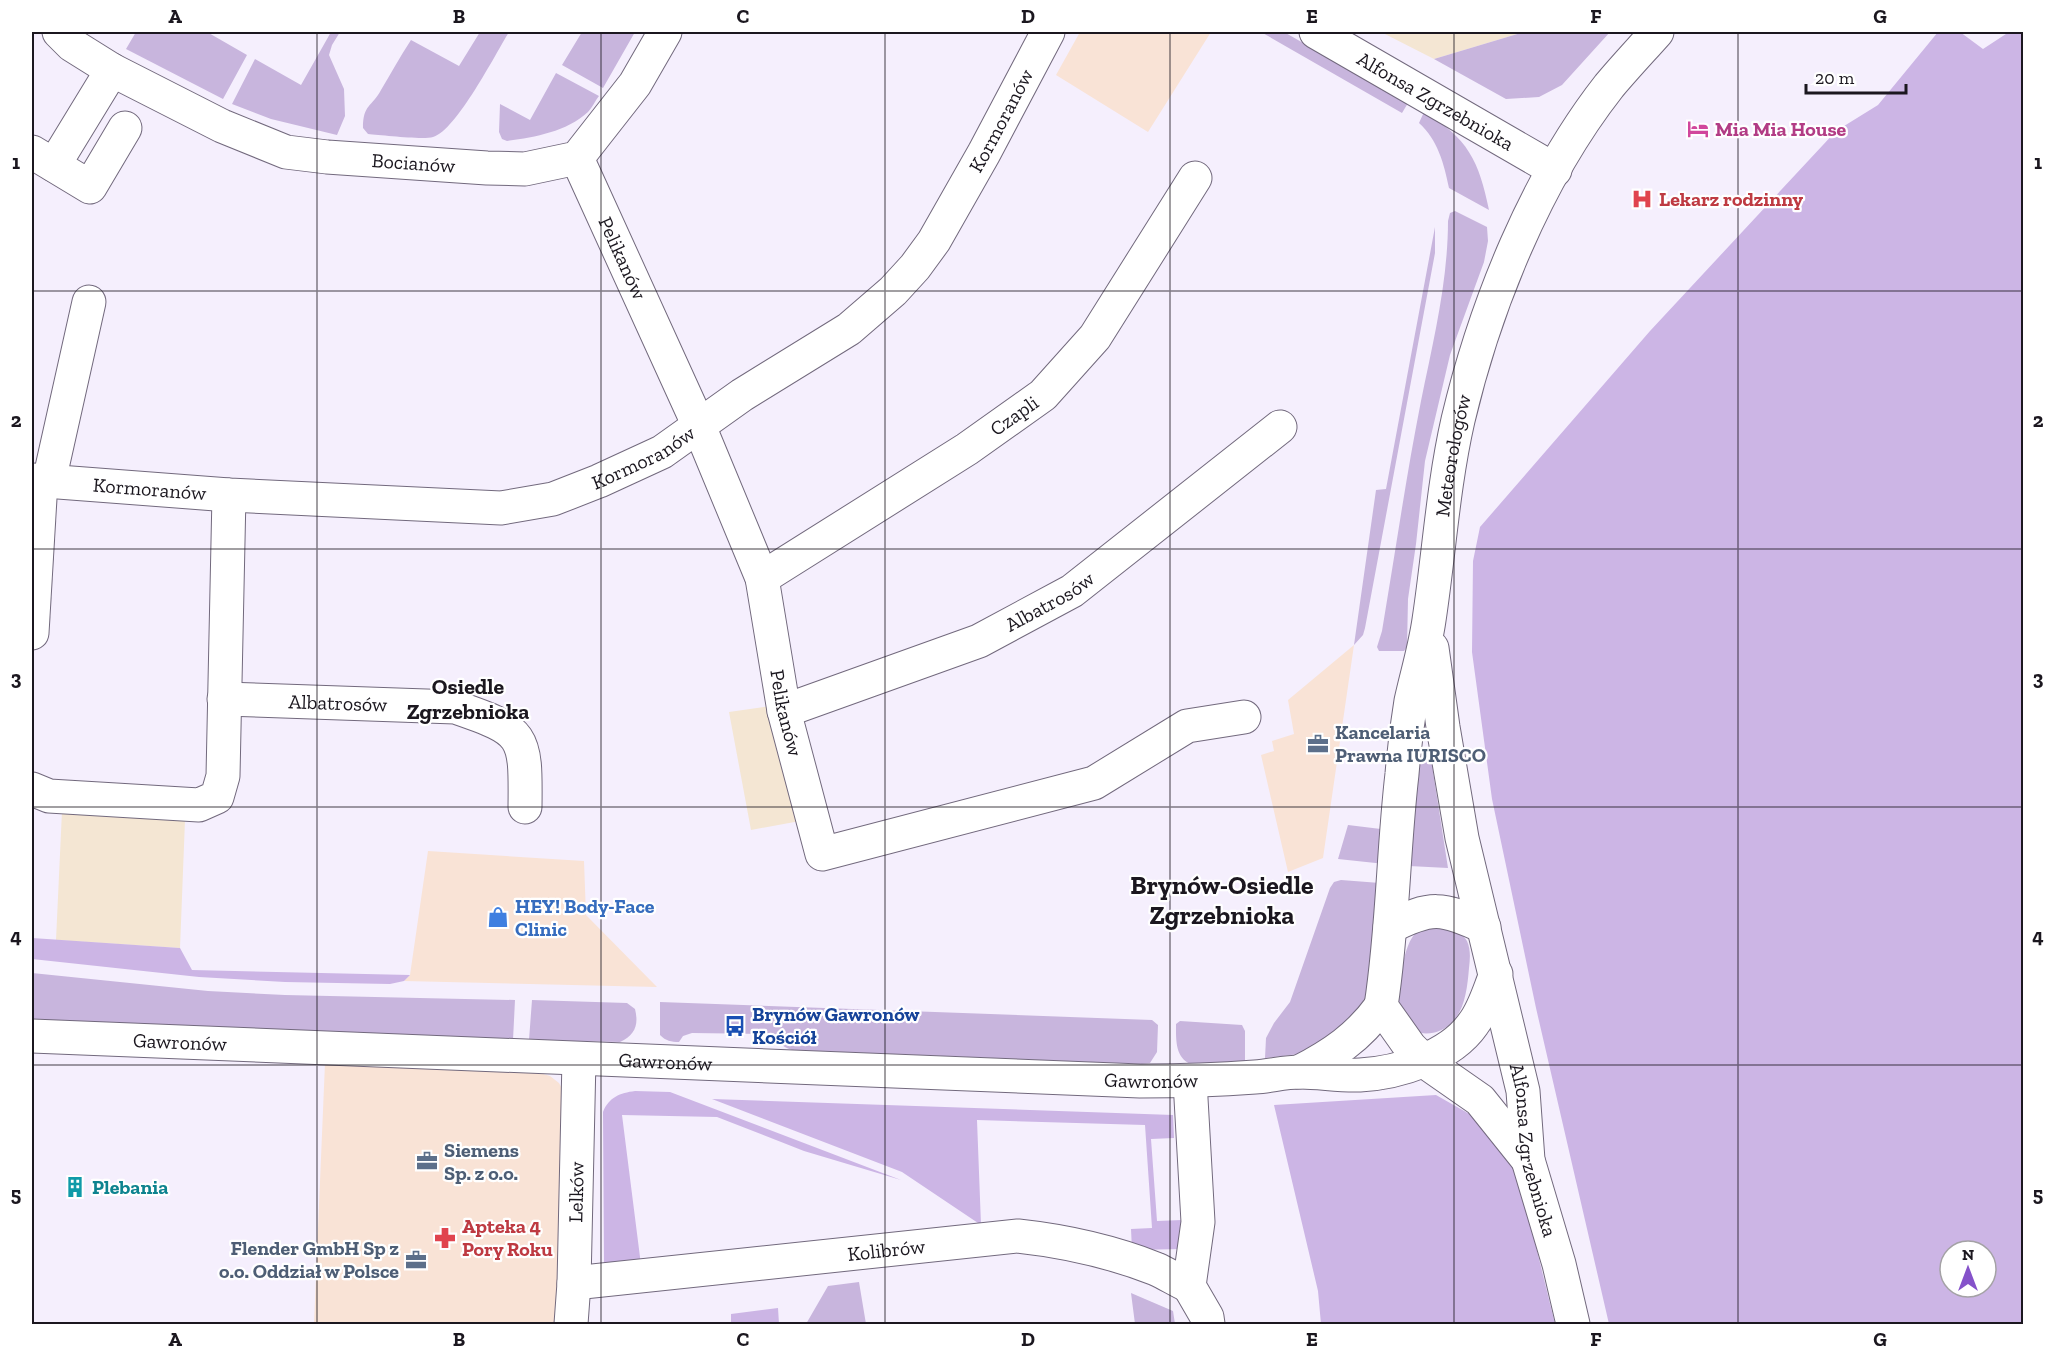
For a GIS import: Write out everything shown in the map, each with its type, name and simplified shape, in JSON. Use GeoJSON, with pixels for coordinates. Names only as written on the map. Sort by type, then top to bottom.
{"type":"FeatureCollection","features":[{"type":"Feature","properties":{"kind":"street","name":"Bocianów"},"geometry":{"type":"LineString","coordinates":[[59,32],[72,45],[112,70],[222,126],[286,152],[327,158],[525,169],[577,158]]}},
{"type":"Feature","properties":{"kind":"street"},"geometry":{"type":"LineString","coordinates":[[577,158],[635,84],[665,32]]}},
{"type":"Feature","properties":{"kind":"street","name":"Kormoranów"},"geometry":{"type":"LineString","coordinates":[[41,481],[229,495],[501,507],[553,499],[600,481],[662,452],[741,395],[849,329],[893,291],[934,241],[1048,32]]}},
{"type":"Feature","properties":{"kind":"street","name":"Alfonsa Zgrzebnioka"},"geometry":{"type":"LineString","coordinates":[[1316,32],[1555,170]]}},
{"type":"Feature","properties":{"kind":"street","name":"Meteorologów"},"geometry":{"type":"LineString","coordinates":[[1390,927],[1402,774],[1411,705],[1429,623],[1458,421],[1471,371],[1489,315],[1521,233],[1555,170],[1603,95],[1657,32]]}},
{"type":"Feature","properties":{"kind":"street"},"geometry":{"type":"LineString","coordinates":[[112,70],[43,159],[90,187],[125,128]]}},
{"type":"Feature","properties":{"kind":"street","name":"Pelikanów"},"geometry":{"type":"LineString","coordinates":[[577,158],[699,426],[762,578],[784,711],[822,854],[1094,783],[1187,726],[1244,717]]}},
{"type":"Feature","properties":{"kind":"street","name":"Czapli"},"geometry":{"type":"LineString","coordinates":[[762,578],[968,449],[1043,394],[1095,337],[1195,178]]}},
{"type":"Feature","properties":{"kind":"street"},"geometry":{"type":"LineString","coordinates":[[32,633],[41,481],[89,302]]}},
{"type":"Feature","properties":{"kind":"street","name":"Albatrosów"},"geometry":{"type":"LineString","coordinates":[[784,711],[979,641],[1072,591],[1280,427]]}},
{"type":"Feature","properties":{"kind":"street"},"geometry":{"type":"LineString","coordinates":[[32,789],[49,796],[199,805],[217,797],[223,776],[229,495]]}},
{"type":"Feature","properties":{"kind":"street"},"geometry":{"type":"LineString","coordinates":[[1424,1061],[1452,1045],[1474,1023],[1496,974],[1470,876],[1453,790],[1436,685],[1429,623]]}},
{"type":"Feature","properties":{"kind":"street","name":"Albatrosów"},"geometry":{"type":"LineString","coordinates":[[224,699],[455,707],[484,717],[504,726],[520,742],[525,765],[525,807]]}},
{"type":"Feature","properties":{"kind":"street"},"geometry":{"type":"LineString","coordinates":[[1299,1072],[1331,1055],[1355,1036],[1381,1006],[1390,927],[1420,913],[1435,911],[1450,913],[1484,927]]}},
{"type":"Feature","properties":{"kind":"street","name":"Alfonsa Zgrzebnioka"},"geometry":{"type":"LineString","coordinates":[[1496,974],[1523,1091],[1528,1160],[1551,1233],[1573,1324]]}},
{"type":"Feature","properties":{"kind":"street"},"geometry":{"type":"LineString","coordinates":[[1381,1006],[1397,1031],[1424,1061],[1480,1100],[1528,1160]]}},
{"type":"Feature","properties":{"kind":"street","name":"Gawronów"},"geometry":{"type":"LineString","coordinates":[[32,1036],[1111,1080],[1190,1081],[1299,1072],[1359,1075],[1382,1072],[1424,1061]]}},
{"type":"Feature","properties":{"kind":"street","name":"Lelków"},"geometry":{"type":"LineString","coordinates":[[571,1324],[579,1059]]}},
{"type":"Feature","properties":{"kind":"street"},"geometry":{"type":"LineString","coordinates":[[1190,1081],[1198,1222],[1189,1286],[1207,1317],[1208,1324]]}},
{"type":"Feature","properties":{"kind":"street","name":"Kolibrów"},"geometry":{"type":"LineString","coordinates":[[574,1282],[1018,1236],[1041,1238],[1106,1253],[1155,1269],[1189,1286]]}},
{"type":"Feature","properties":{"kind":"shaded area"},"geometry":{"type":"Polygon","coordinates":[[[136,32],[207,32],[247,55],[223,99],[126,49],[136,32]]]}},
{"type":"Feature","properties":{"kind":"shaded area"},"geometry":{"type":"Polygon","coordinates":[[[331,32],[340,32],[329,55],[344,89],[345,116],[337,135],[271,119],[232,104],[255,59],[301,85],[331,32]]]}},
{"type":"Feature","properties":{"kind":"shaded area"},"geometry":{"type":"Polygon","coordinates":[[[480,32],[509,32],[464,107],[442,132],[428,138],[368,134],[363,128],[366,110],[378,96],[411,40],[459,66],[480,32]]]}},
{"type":"Feature","properties":{"kind":"shaded area"},"geometry":{"type":"Polygon","coordinates":[[[582,32],[635,32],[603,88],[562,65],[582,32]]]}},
{"type":"Feature","properties":{"kind":"shaded area"},"geometry":{"type":"Polygon","coordinates":[[[1080,32],[1211,32],[1148,132],[1056,75],[1080,32]]]}},
{"type":"Feature","properties":{"kind":"shaded area"},"geometry":{"type":"Polygon","coordinates":[[[1261,32],[1284,32],[1408,103],[1402,113],[1261,32]]]}},
{"type":"Feature","properties":{"kind":"shaded area"},"geometry":{"type":"Polygon","coordinates":[[[1381,32],[1524,32],[1434,59],[1381,32]]]}},
{"type":"Feature","properties":{"kind":"shaded area"},"geometry":{"type":"Polygon","coordinates":[[[1524,32],[1610,32],[1562,85],[1539,97],[1506,99],[1434,59],[1524,32]]]}},
{"type":"Feature","properties":{"kind":"shaded area"},"geometry":{"type":"Polygon","coordinates":[[[1938,32],[1960,32],[1983,49],[2009,32],[2023,32],[2023,1324],[1609,1324],[1536,1008],[1492,799],[1472,652],[1473,561],[1480,527],[1650,331],[1836,131],[1878,105],[1938,32]]]}},
{"type":"Feature","properties":{"kind":"shaded area"},"geometry":{"type":"Polygon","coordinates":[[[556,73],[599,96],[589,110],[579,119],[560,129],[528,138],[507,141],[502,139],[499,132],[500,104],[530,120],[556,73]]]}},
{"type":"Feature","properties":{"kind":"shaded area"},"geometry":{"type":"Polygon","coordinates":[[[1424,112],[1451,131],[1469,152],[1481,178],[1489,210],[1449,188],[1436,145],[1419,123],[1424,112]]]}},
{"type":"Feature","properties":{"kind":"shaded area"},"geometry":{"type":"Polygon","coordinates":[[[1455,211],[1487,227],[1488,241],[1484,262],[1450,355],[1425,461],[1408,599],[1407,647],[1404,651],[1379,651],[1377,647],[1382,631],[1410,458],[1443,289],[1448,221],[1450,213],[1455,211]]]}},
{"type":"Feature","properties":{"kind":"shaded area"},"geometry":{"type":"Polygon","coordinates":[[[1435,227],[1435,253],[1365,628],[1363,635],[1354,645],[1376,490],[1386,489],[1435,227]]]}},
{"type":"Feature","properties":{"kind":"shaded area"},"geometry":{"type":"Polygon","coordinates":[[[1354,645],[1323,858],[1288,872],[1261,755],[1274,751],[1272,741],[1294,734],[1288,700],[1354,645]]]}},
{"type":"Feature","properties":{"kind":"shaded area"},"geometry":{"type":"Polygon","coordinates":[[[770,706],[800,821],[751,830],[729,712],[770,706]]]}},
{"type":"Feature","properties":{"kind":"shaded area"},"geometry":{"type":"Polygon","coordinates":[[[1421,760],[1428,760],[1432,765],[1448,868],[1409,866],[1416,764],[1421,760]]]}},
{"type":"Feature","properties":{"kind":"shaded area"},"geometry":{"type":"Polygon","coordinates":[[[62,811],[185,820],[180,948],[56,940],[62,811]]]}},
{"type":"Feature","properties":{"kind":"shaded area"},"geometry":{"type":"Polygon","coordinates":[[[1348,825],[1389,830],[1385,864],[1338,859],[1348,825]]]}},
{"type":"Feature","properties":{"kind":"shaded area"},"geometry":{"type":"Polygon","coordinates":[[[428,851],[584,861],[586,915],[657,987],[404,981],[410,975],[428,851]]]}},
{"type":"Feature","properties":{"kind":"shaded area"},"geometry":{"type":"Polygon","coordinates":[[[1341,880],[1380,883],[1368,993],[1359,1007],[1335,1033],[1299,1054],[1265,1058],[1266,1038],[1290,1002],[1330,888],[1334,882],[1341,880]]]}},
{"type":"Feature","properties":{"kind":"shaded area"},"geometry":{"type":"Polygon","coordinates":[[[1435,925],[1457,932],[1467,941],[1470,954],[1468,977],[1463,1005],[1454,1020],[1439,1031],[1421,1033],[1412,1028],[1401,1011],[1399,1001],[1402,966],[1411,939],[1415,934],[1435,925]]]}},
{"type":"Feature","properties":{"kind":"shaded area"},"geometry":{"type":"Polygon","coordinates":[[[32,938],[180,948],[192,970],[410,975],[404,981],[390,984],[285,982],[199,977],[32,959],[32,938]]]}},
{"type":"Feature","properties":{"kind":"shaded area"},"geometry":{"type":"Polygon","coordinates":[[[32,973],[208,991],[515,1000],[513,1040],[32,1021],[32,973]]]}},
{"type":"Feature","properties":{"kind":"shaded area"},"geometry":{"type":"Polygon","coordinates":[[[532,1000],[627,1003],[635,1009],[635,1029],[620,1042],[529,1040],[532,1000]]]}},
{"type":"Feature","properties":{"kind":"shaded area"},"geometry":{"type":"Polygon","coordinates":[[[660,1002],[1152,1020],[1158,1025],[1157,1052],[1150,1063],[1142,1064],[792,1050],[767,1034],[692,1033],[683,1036],[679,1042],[674,1042],[660,1035],[660,1002]]]}},
{"type":"Feature","properties":{"kind":"shaded area"},"geometry":{"type":"Polygon","coordinates":[[[1180,1021],[1242,1025],[1245,1031],[1245,1062],[1193,1065],[1187,1062],[1178,1049],[1176,1024],[1180,1021]]]}},
{"type":"Feature","properties":{"kind":"shaded area"},"geometry":{"type":"Polygon","coordinates":[[[325,1063],[533,1071],[550,1076],[559,1083],[566,1096],[560,1324],[314,1324],[325,1063]]]}},
{"type":"Feature","properties":{"kind":"shaded area"},"geometry":{"type":"Polygon","coordinates":[[[635,1091],[670,1092],[901,1180],[804,1151],[717,1117],[622,1115],[641,1265],[604,1265],[603,1112],[608,1103],[616,1097],[635,1091]]]}},
{"type":"Feature","properties":{"kind":"shaded area"},"geometry":{"type":"Polygon","coordinates":[[[1436,1095],[1473,1116],[1516,1165],[1555,1324],[1321,1324],[1318,1291],[1274,1105],[1436,1095]]]}},
{"type":"Feature","properties":{"kind":"shaded area"},"geometry":{"type":"Polygon","coordinates":[[[712,1099],[1173,1115],[1174,1138],[1151,1139],[1157,1221],[1182,1220],[1183,1249],[1132,1250],[1131,1229],[1152,1228],[1145,1125],[977,1120],[981,1225],[902,1172],[712,1099]]]}},
{"type":"Feature","properties":{"kind":"shaded area"},"geometry":{"type":"Polygon","coordinates":[[[859,1282],[866,1324],[806,1324],[828,1286],[859,1282]]]}},
{"type":"Feature","properties":{"kind":"shaded area"},"geometry":{"type":"Polygon","coordinates":[[[1131,1293],[1173,1311],[1175,1324],[1135,1324],[1131,1293]]]}},
{"type":"Feature","properties":{"kind":"shaded area"},"geometry":{"type":"Polygon","coordinates":[[[778,1308],[779,1324],[731,1324],[731,1314],[778,1308]]]}},
{"type":"Feature","properties":{"kind":"place","name":"Mia Mia House"},"geometry":{"type":"Point","coordinates":[1698,129]}},
{"type":"Feature","properties":{"kind":"place","name":"Lekarz rodzinny"},"geometry":{"type":"Point","coordinates":[1642,199]}},
{"type":"Feature","properties":{"kind":"place","name":"Kancelaria Prawna IURISCO"},"geometry":{"type":"Point","coordinates":[1318,744]}},
{"type":"Feature","properties":{"kind":"place","name":"HEY! Body-Face Clinic"},"geometry":{"type":"Point","coordinates":[498,917]}},
{"type":"Feature","properties":{"kind":"place","name":"Brynów Gawronów Kościół"},"geometry":{"type":"Point","coordinates":[735,1026]}},
{"type":"Feature","properties":{"kind":"place","name":"Siemens Sp. z o.o."},"geometry":{"type":"Point","coordinates":[427,1161]}},
{"type":"Feature","properties":{"kind":"place","name":"Plebania"},"geometry":{"type":"Point","coordinates":[75,1187]}},
{"type":"Feature","properties":{"kind":"place","name":"Apteka 4 Pory Roku"},"geometry":{"type":"Point","coordinates":[445,1238]}},
{"type":"Feature","properties":{"kind":"place","name":"Flender GmbH Sp z o.o. Oddział w Polsce"},"geometry":{"type":"Point","coordinates":[416,1260]}},
{"type":"Feature","properties":{"kind":"district","name":"Osiedle Zgrzebnioka"},"geometry":{"type":"Point","coordinates":[468,698]}},
{"type":"Feature","properties":{"kind":"district","name":"Brynów-Osiedle Zgrzebnioka"},"geometry":{"type":"Point","coordinates":[1222,900]}}]}
